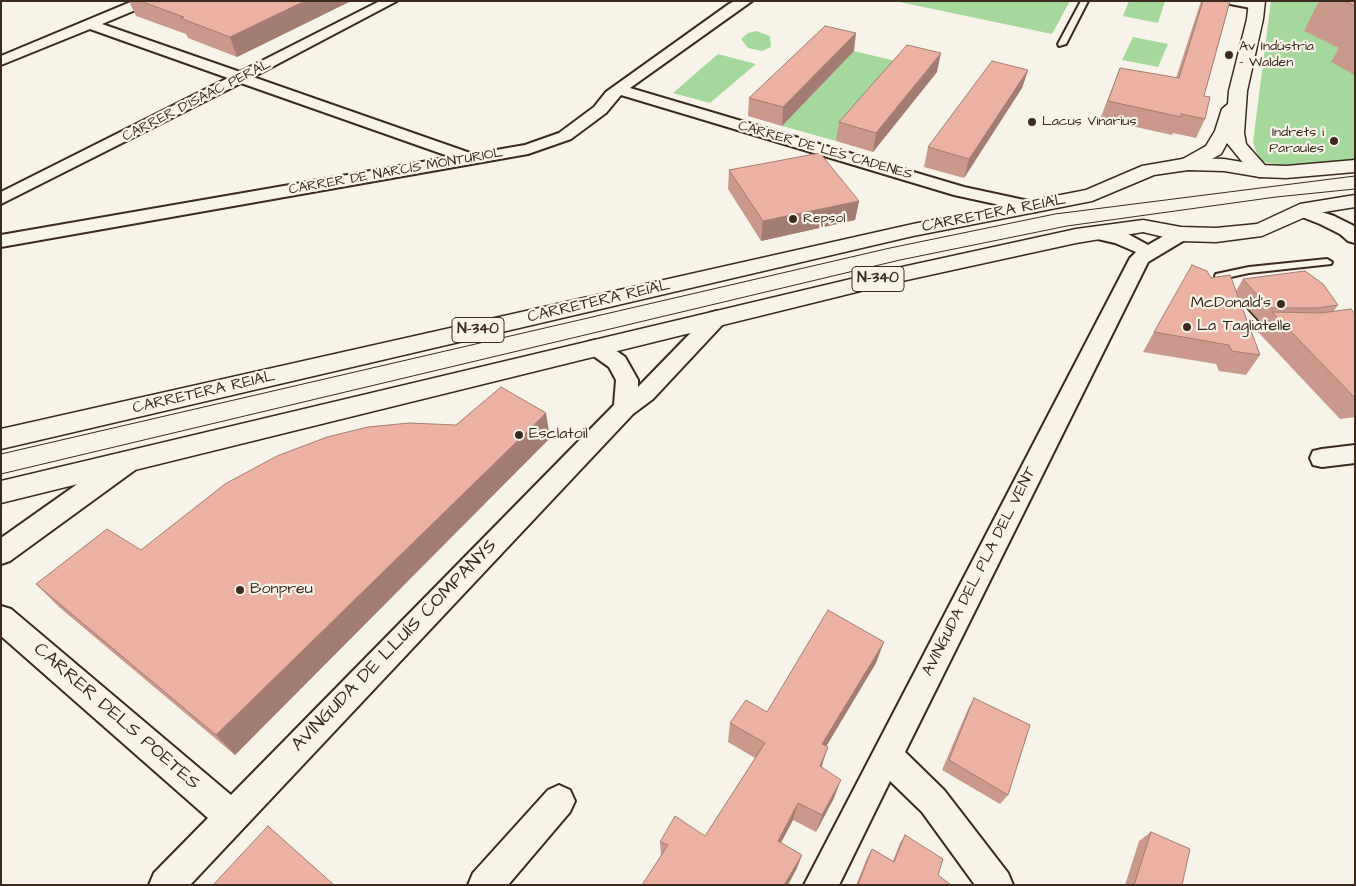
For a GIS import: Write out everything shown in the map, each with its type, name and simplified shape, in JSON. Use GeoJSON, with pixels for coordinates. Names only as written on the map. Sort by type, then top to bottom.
{"type":"FeatureCollection","features":[{"type":"Feature","properties":{"kind":"main road"},"geometry":{"type":"LineString","coordinates":[[1188,164],[1214,150],[1224,131],[1238,91],[1255,20],[1257,3]]}},
{"type":"Feature","properties":{"kind":"main road"},"geometry":{"type":"LineString","coordinates":[[1238,91],[1235,133],[1237,145],[1260,171]]}},
{"type":"Feature","properties":{"kind":"main road","name":"CARRETERA REIAL"},"geometry":{"type":"LineString","coordinates":[[1,439],[913,230],[1092,195],[1116,202],[1133,176],[1148,170],[1188,164],[1224,165],[1260,171],[1295,171],[1355,166]]}},
{"type":"Feature","properties":{"kind":"main road","name":"CARRETERA REIAL"},"geometry":{"type":"LineString","coordinates":[[1260,171],[1300,201]]}},
{"type":"Feature","properties":{"kind":"main road","name":"N-340"},"geometry":{"type":"LineString","coordinates":[[1,492],[893,276],[1096,233],[1140,244],[1181,234],[1216,235],[1262,230],[1300,201],[1355,201]]}},
{"type":"Feature","properties":{"kind":"main road","name":"N-340"},"geometry":{"type":"LineString","coordinates":[[1116,202],[1140,244]]}},
{"type":"Feature","properties":{"kind":"street"},"geometry":{"type":"LineString","coordinates":[[1,61],[92,25],[145,1]]}},
{"type":"Feature","properties":{"kind":"street","name":"CARRER D'ISAAC PERAL"},"geometry":{"type":"LineString","coordinates":[[1,198],[242,78],[391,1]]}},
{"type":"Feature","properties":{"kind":"street"},"geometry":{"type":"LineString","coordinates":[[1235,1],[1257,3]]}},
{"type":"Feature","properties":{"kind":"street","name":"CARRER DE NARCÍS MONTURIOL"},"geometry":{"type":"LineString","coordinates":[[1,241],[528,149],[565,136],[600,110],[611,95],[739,3]]}},
{"type":"Feature","properties":{"kind":"street"},"geometry":{"type":"LineString","coordinates":[[92,25],[470,159]]}},
{"type":"Feature","properties":{"kind":"street","name":"CARRER DE LES CADENES"},"geometry":{"type":"LineString","coordinates":[[619,90],[960,191],[1032,207]]}},
{"type":"Feature","properties":{"kind":"street"},"geometry":{"type":"LineString","coordinates":[[1300,201],[1355,237]]}},
{"type":"Feature","properties":{"kind":"street"},"geometry":{"type":"LineString","coordinates":[[1140,244],[1181,234]]}},
{"type":"Feature","properties":{"kind":"street","name":"AVINGUDA DEL PLA DEL VENT"},"geometry":{"type":"LineString","coordinates":[[820,885],[1140,244]]}},
{"type":"Feature","properties":{"kind":"street","name":"AVINGUDA DE LLUÍS COMPANYS"},"geometry":{"type":"LineString","coordinates":[[166,885],[625,408],[645,393],[717,318]]}},
{"type":"Feature","properties":{"kind":"street"},"geometry":{"type":"LineString","coordinates":[[596,347],[617,362],[627,380],[625,408]]}},
{"type":"Feature","properties":{"kind":"street"},"geometry":{"type":"LineString","coordinates":[[1322,458],[1355,454]]}},
{"type":"Feature","properties":{"kind":"street"},"geometry":{"type":"LineString","coordinates":[[1,553],[126,463]]}},
{"type":"Feature","properties":{"kind":"street","name":"CARRER DELS POETES"},"geometry":{"type":"LineString","coordinates":[[1,618],[231,816]]}},
{"type":"Feature","properties":{"kind":"street"},"geometry":{"type":"LineString","coordinates":[[886,756],[933,801],[996,885]]}},
{"type":"Feature","properties":{"kind":"street"},"geometry":{"type":"LineString","coordinates":[[484,885],[559,801]]}},
{"type":"Feature","properties":{"kind":"lane"},"geometry":{"type":"LineString","coordinates":[[1062,44],[1085,1]]}},
{"type":"Feature","properties":{"kind":"lane"},"geometry":{"type":"LineString","coordinates":[[1289,326],[1256,327],[1224,291],[1220,276],[1249,270],[1327,262]]}},
{"type":"Feature","properties":{"kind":"green space"},"geometry":{"type":"Polygon","coordinates":[[[895,1],[1070,1],[1052,34],[895,1]]]}},
{"type":"Feature","properties":{"kind":"green space"},"geometry":{"type":"Polygon","coordinates":[[[1129,1],[1165,1],[1158,23],[1123,16],[1129,1]]]}},
{"type":"Feature","properties":{"kind":"green space"},"geometry":{"type":"Polygon","coordinates":[[[1271,1],[1355,1],[1355,159],[1286,166],[1263,162],[1256,152],[1253,142],[1271,1]]]}},
{"type":"Feature","properties":{"kind":"green space"},"geometry":{"type":"Polygon","coordinates":[[[756,31],[770,36],[771,47],[762,51],[748,48],[741,39],[748,33],[756,31]]]}},
{"type":"Feature","properties":{"kind":"green space"},"geometry":{"type":"Polygon","coordinates":[[[1133,37],[1168,44],[1158,67],[1122,60],[1133,37]]]}},
{"type":"Feature","properties":{"kind":"green space"},"geometry":{"type":"Polygon","coordinates":[[[854,51],[904,63],[836,141],[782,126],[854,51]]]}},
{"type":"Feature","properties":{"kind":"green space"},"geometry":{"type":"Polygon","coordinates":[[[718,54],[756,64],[710,103],[673,93],[718,54]]]}},
{"type":"Feature","properties":{"kind":"building"},"geometry":{"type":"Polygon","coordinates":[[[140,1],[305,1],[230,37],[140,1]]]}},
{"type":"Feature","properties":{"kind":"building"},"geometry":{"type":"Polygon","coordinates":[[[1203,1],[1230,1],[1204,96],[1210,97],[1205,119],[1181,114],[1181,117],[1108,101],[1120,68],[1179,78],[1203,1]]]}},
{"type":"Feature","properties":{"kind":"building"},"geometry":{"type":"Polygon","coordinates":[[[1345,1],[1355,1],[1355,6],[1345,1]]]}},
{"type":"Feature","properties":{"kind":"building"},"geometry":{"type":"Polygon","coordinates":[[[825,26],[856,33],[783,107],[749,98],[825,26]]]}},
{"type":"Feature","properties":{"kind":"building"},"geometry":{"type":"Polygon","coordinates":[[[907,45],[941,53],[876,133],[839,122],[907,45]]]}},
{"type":"Feature","properties":{"kind":"building"},"geometry":{"type":"Polygon","coordinates":[[[992,61],[1028,70],[969,159],[928,147],[992,61]]]}},
{"type":"Feature","properties":{"kind":"building"},"geometry":{"type":"Polygon","coordinates":[[[820,153],[859,201],[763,221],[729,170],[820,153]]]}},
{"type":"Feature","properties":{"kind":"building"},"geometry":{"type":"Polygon","coordinates":[[[1192,265],[1207,271],[1211,278],[1230,275],[1260,355],[1232,351],[1229,345],[1154,332],[1192,265]]]}},
{"type":"Feature","properties":{"kind":"building"},"geometry":{"type":"Polygon","coordinates":[[[1305,271],[1323,284],[1338,305],[1317,308],[1269,308],[1243,279],[1305,271]]]}},
{"type":"Feature","properties":{"kind":"building"},"geometry":{"type":"Polygon","coordinates":[[[1351,309],[1355,314],[1355,398],[1272,312],[1321,313],[1351,309]]]}},
{"type":"Feature","properties":{"kind":"building","name":"Bonpreu"},"geometry":{"type":"Polygon","coordinates":[[[501,387],[546,413],[216,735],[36,584],[107,529],[141,550],[225,484],[277,456],[327,437],[368,427],[409,423],[456,425],[501,387]]]}},
{"type":"Feature","properties":{"kind":"building"},"geometry":{"type":"Polygon","coordinates":[[[828,610],[884,642],[822,744],[828,747],[820,766],[841,780],[822,815],[798,803],[778,841],[802,855],[784,885],[642,885],[668,845],[660,842],[675,816],[705,836],[765,743],[730,723],[746,700],[767,712],[828,610]]]}},
{"type":"Feature","properties":{"kind":"building"},"geometry":{"type":"Polygon","coordinates":[[[974,698],[1030,725],[1008,795],[949,760],[974,698]]]}},
{"type":"Feature","properties":{"kind":"building"},"geometry":{"type":"Polygon","coordinates":[[[268,826],[334,885],[213,885],[268,826]]]}},
{"type":"Feature","properties":{"kind":"building"},"geometry":{"type":"Polygon","coordinates":[[[1151,832],[1190,849],[1182,885],[1134,885],[1151,832]]]}},
{"type":"Feature","properties":{"kind":"building"},"geometry":{"type":"Polygon","coordinates":[[[905,835],[943,859],[938,875],[951,885],[858,885],[872,849],[894,862],[905,835]]]}},
{"type":"Feature","properties":{"kind":"tram line"},"geometry":{"type":"LineString","coordinates":[[1,454],[890,248],[1055,214],[1355,176]]}},
{"type":"Feature","properties":{"kind":"tram line"},"geometry":{"type":"LineString","coordinates":[[1,474],[900,260],[1067,226],[1276,197],[1355,189]]}},
{"type":"Feature","properties":{"kind":"place","name":"Av Indústria - Walden"},"geometry":{"type":"Point","coordinates":[1229,55]}},
{"type":"Feature","properties":{"kind":"place","name":"Lacus Vinarius"},"geometry":{"type":"Point","coordinates":[1032,122]}},
{"type":"Feature","properties":{"kind":"place","name":"Indrets i Paraules"},"geometry":{"type":"Point","coordinates":[1334,141]}},
{"type":"Feature","properties":{"kind":"place","name":"Repsol"},"geometry":{"type":"Point","coordinates":[793,219]}},
{"type":"Feature","properties":{"kind":"place","name":"McDonald's"},"geometry":{"type":"Point","coordinates":[1281,304]}},
{"type":"Feature","properties":{"kind":"place","name":"La Tagliatelle"},"geometry":{"type":"Point","coordinates":[1187,327]}},
{"type":"Feature","properties":{"kind":"place","name":"Esclatoil"},"geometry":{"type":"Point","coordinates":[519,435]}},
{"type":"Feature","properties":{"kind":"place","name":"Bonpreu"},"geometry":{"type":"Point","coordinates":[240,590]}}]}
